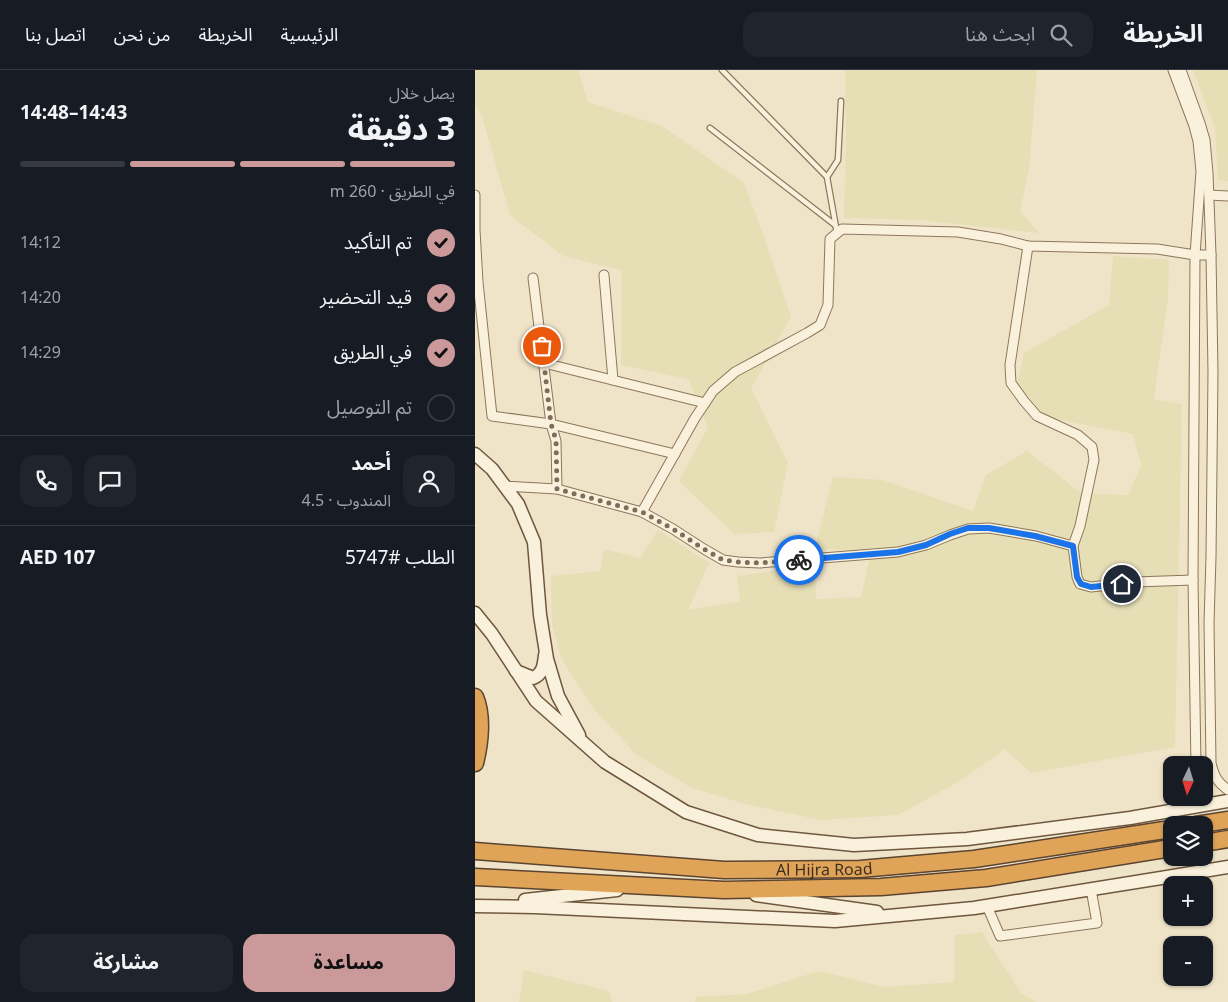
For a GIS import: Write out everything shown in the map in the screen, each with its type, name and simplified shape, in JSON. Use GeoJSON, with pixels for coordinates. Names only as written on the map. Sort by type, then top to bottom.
{"type":"FeatureCollection","features":[{"type":"Feature","properties":{"kind":"highway"},"geometry":{"type":"LineString","coordinates":[[475,697],[478,704],[479,731],[475,763]]}},
{"type":"Feature","properties":{"kind":"highway"},"geometry":{"type":"LineString","coordinates":[[1213,822],[1228,820]]}},
{"type":"Feature","properties":{"kind":"highway","name":"Al Hijra Road"},"geometry":{"type":"LineString","coordinates":[[475,851],[724,870],[859,869],[974,859],[1163,830]]}},
{"type":"Feature","properties":{"kind":"highway"},"geometry":{"type":"LineString","coordinates":[[1213,842],[1228,839]]}},
{"type":"Feature","properties":{"kind":"highway","name":"Al Hijra Road"},"geometry":{"type":"LineString","coordinates":[[475,877],[724,890],[881,887],[986,878],[1163,849]]}},
{"type":"Feature","properties":{"kind":"main road"},"geometry":{"type":"LineString","coordinates":[[475,454],[492,469],[518,504],[534,542],[540,615],[546,653],[558,696],[583,741]]}},
{"type":"Feature","properties":{"kind":"main road"},"geometry":{"type":"LineString","coordinates":[[475,613],[492,634],[536,701],[605,762],[686,812],[758,835],[854,845],[967,839],[1130,818],[1228,801]]}},
{"type":"Feature","properties":{"kind":"main road"},"geometry":{"type":"LineString","coordinates":[[516,672],[533,678],[537,676],[543,666],[546,653]]}},
{"type":"Feature","properties":{"kind":"main road"},"geometry":{"type":"LineString","coordinates":[[475,906],[835,921],[987,906],[1228,867]]}},
{"type":"Feature","properties":{"kind":"main road"},"geometry":{"type":"LineString","coordinates":[[475,906],[645,886]]}},
{"type":"Feature","properties":{"kind":"main road"},"geometry":{"type":"LineString","coordinates":[[724,890],[900,915]]}},
{"type":"Feature","properties":{"kind":"street"},"geometry":{"type":"LineString","coordinates":[[1173,70],[1194,126],[1198,141],[1201,171],[1195,255],[1193,435],[1196,756]]}},
{"type":"Feature","properties":{"kind":"street"},"geometry":{"type":"LineString","coordinates":[[1181,70],[1205,140],[1209,195],[1213,372],[1209,623],[1211,762],[1214,776],[1228,790]]}},
{"type":"Feature","properties":{"kind":"street"},"geometry":{"type":"LineString","coordinates":[[475,195],[475,230],[492,416],[551,424],[675,454]]}},
{"type":"Feature","properties":{"kind":"street"},"geometry":{"type":"LineString","coordinates":[[1209,195],[1228,196]]}},
{"type":"Feature","properties":{"kind":"street"},"geometry":{"type":"LineString","coordinates":[[642,512],[695,418],[713,391],[735,372],[820,325],[828,305],[830,240],[836,229],[958,232],[1028,246],[1157,249],[1195,255],[1211,255]]}},
{"type":"Feature","properties":{"kind":"street"},"geometry":{"type":"LineString","coordinates":[[1028,246],[1010,365],[1011,383],[1037,416],[1078,435],[1092,447],[1094,460],[1080,526],[1073,546],[1077,577],[1081,584],[1091,587],[1135,582],[1193,580]]}},
{"type":"Feature","properties":{"kind":"street"},"geometry":{"type":"LineString","coordinates":[[604,276],[613,380]]}},
{"type":"Feature","properties":{"kind":"street"},"geometry":{"type":"LineString","coordinates":[[533,278],[551,424],[556,440],[557,489]]}},
{"type":"Feature","properties":{"kind":"street"},"geometry":{"type":"LineString","coordinates":[[544,363],[705,403]]}},
{"type":"Feature","properties":{"kind":"street"},"geometry":{"type":"LineString","coordinates":[[1193,435],[1212,436]]}},
{"type":"Feature","properties":{"kind":"street"},"geometry":{"type":"LineString","coordinates":[[504,486],[557,489],[642,512],[723,560],[738,562],[760,563],[898,552],[926,545],[968,528],[989,528],[1035,536],[1073,546]]}},
{"type":"Feature","properties":{"kind":"street"},"geometry":{"type":"LineString","coordinates":[[1194,623],[1209,623]]}},
{"type":"Feature","properties":{"kind":"street"},"geometry":{"type":"LineString","coordinates":[[1168,812],[1175,806]]}},
{"type":"Feature","properties":{"kind":"street"},"geometry":{"type":"LineString","coordinates":[[987,906],[1000,936],[1097,923],[1091,889]]}},
{"type":"Feature","properties":{"kind":"lane"},"geometry":{"type":"LineString","coordinates":[[722,70],[827,177],[836,229]]}},
{"type":"Feature","properties":{"kind":"lane"},"geometry":{"type":"LineString","coordinates":[[827,177],[838,160],[841,101]]}},
{"type":"Feature","properties":{"kind":"lane"},"geometry":{"type":"LineString","coordinates":[[711,128],[836,229]]}},
{"type":"Feature","properties":{"kind":"shaded area"},"geometry":{"type":"Polygon","coordinates":[[[475,70],[578,70],[588,102],[662,126],[744,183],[791,317],[751,388],[788,463],[774,532],[734,534],[679,481],[708,427],[688,379],[621,365],[621,270],[563,256],[510,215],[482,116],[475,104],[475,70]]]}},
{"type":"Feature","properties":{"kind":"shaded area"},"geometry":{"type":"Polygon","coordinates":[[[845,70],[1037,70],[1029,169],[1020,211],[1039,233],[920,220],[844,218],[845,70]]]}},
{"type":"Feature","properties":{"kind":"shaded area"},"geometry":{"type":"Polygon","coordinates":[[[1193,70],[1228,70],[1228,181],[1218,180],[1215,128],[1193,70]]]}},
{"type":"Feature","properties":{"kind":"shaded area"},"geometry":{"type":"Polygon","coordinates":[[[1113,256],[1169,260],[1168,298],[1154,399],[1182,404],[1175,747],[1031,773],[1005,749],[963,779],[898,815],[821,820],[745,804],[690,787],[636,754],[593,708],[562,660],[552,624],[551,576],[600,571],[604,549],[640,558],[658,530],[709,563],[688,610],[740,601],[737,576],[815,565],[816,599],[861,597],[871,552],[815,548],[833,477],[883,480],[973,511],[986,475],[1027,451],[1081,493],[1128,495],[1141,465],[1133,434],[1045,417],[1017,383],[1024,353],[1109,305],[1113,256]]]}},
{"type":"Feature","properties":{"kind":"shaded area"},"geometry":{"type":"Polygon","coordinates":[[[982,932],[1021,993],[1036,1002],[695,1002],[696,997],[747,994],[819,971],[884,987],[954,982],[955,935],[982,932]]]}},
{"type":"Feature","properties":{"kind":"shaded area"},"geometry":{"type":"Polygon","coordinates":[[[524,970],[609,991],[612,1002],[519,1002],[524,970]]]}},
{"type":"Feature","properties":{"kind":"way so far"},"geometry":{"type":"LineString","coordinates":[[542,346],[551,424],[556,440],[557,489],[642,512],[723,560],[760,563],[799,560]]}},
{"type":"Feature","properties":{"kind":"route"},"geometry":{"type":"LineString","coordinates":[[799,560],[898,552],[926,545],[968,528],[989,528],[1035,536],[1073,546],[1077,577],[1081,584],[1091,587],[1122,584]]}}]}
